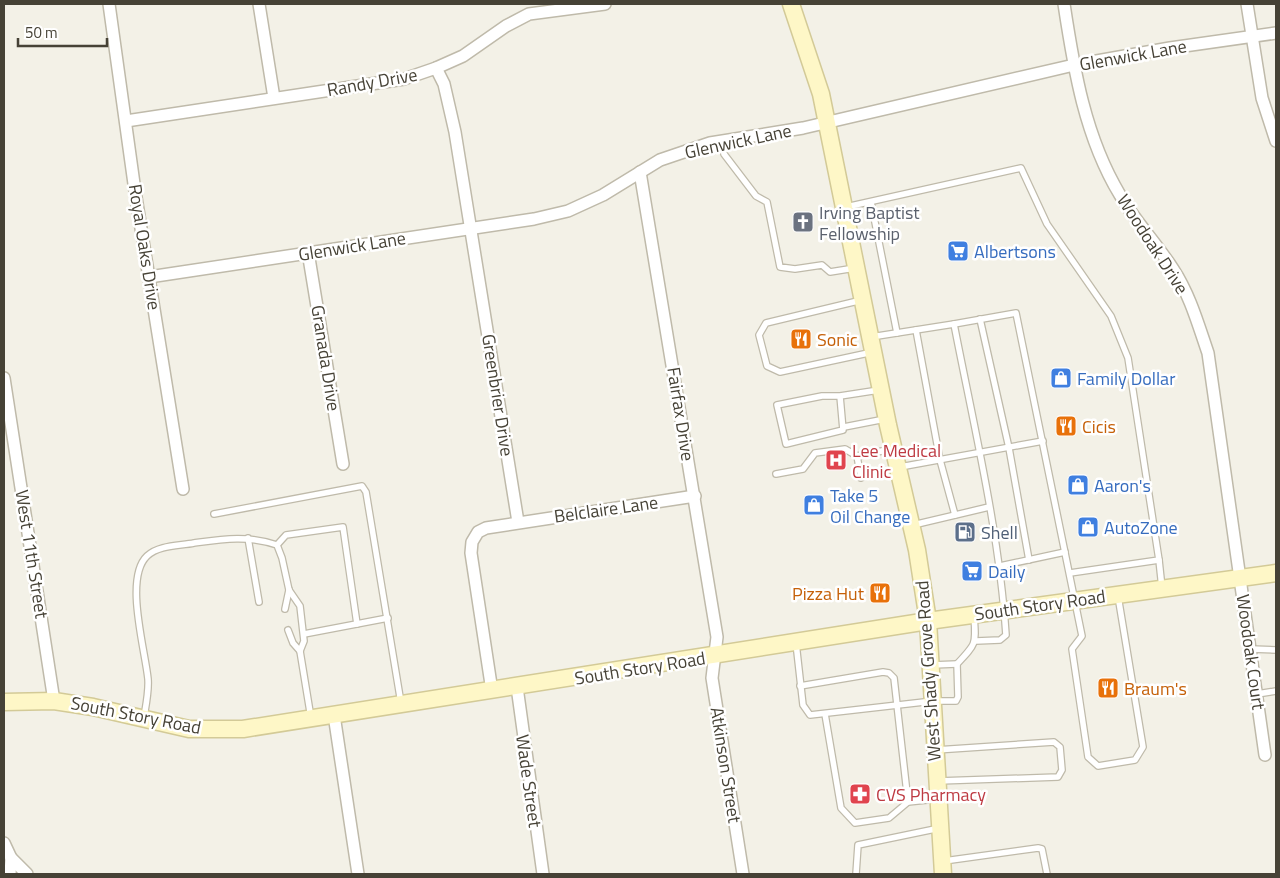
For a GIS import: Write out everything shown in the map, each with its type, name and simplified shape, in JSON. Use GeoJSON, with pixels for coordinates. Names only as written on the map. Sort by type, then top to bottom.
{"type":"FeatureCollection","features":[{"type":"Feature","properties":{"kind":"main road","name":"West Shady Grove Road"},"geometry":{"type":"LineString","coordinates":[[791,4],[813,65],[827,122],[887,419],[911,525],[928,621],[932,665],[934,750],[942,868]]}},
{"type":"Feature","properties":{"kind":"main road","name":"South Story Road"},"geometry":{"type":"LineString","coordinates":[[4,702],[54,701],[93,707],[189,729],[243,729],[928,621],[1276,573]]}},
{"type":"Feature","properties":{"kind":"street","name":"Royal Oaks Drive"},"geometry":{"type":"LineString","coordinates":[[109,4],[149,277],[183,489]]}},
{"type":"Feature","properties":{"kind":"street"},"geometry":{"type":"LineString","coordinates":[[259,4],[274,98]]}},
{"type":"Feature","properties":{"kind":"street","name":"Randy Drive"},"geometry":{"type":"LineString","coordinates":[[126,121],[404,79],[463,56],[506,26],[530,14],[605,4]]}},
{"type":"Feature","properties":{"kind":"street","name":"Woodoak Drive"},"geometry":{"type":"LineString","coordinates":[[1064,4],[1074,65],[1086,116],[1099,154],[1121,196],[1153,239],[1182,285],[1190,300],[1208,353],[1241,578]]}},
{"type":"Feature","properties":{"kind":"street"},"geometry":{"type":"LineString","coordinates":[[1247,4],[1262,98],[1276,141]]}},
{"type":"Feature","properties":{"kind":"street","name":"Glenwick Lane"},"geometry":{"type":"LineString","coordinates":[[149,277],[534,219],[568,211],[604,195],[660,160],[722,141],[827,122],[1074,65],[1276,33]]}},
{"type":"Feature","properties":{"kind":"street","name":"Greenbrier Drive"},"geometry":{"type":"LineString","coordinates":[[436,68],[450,106],[518,522]]}},
{"type":"Feature","properties":{"kind":"street","name":"Fairfax Drive"},"geometry":{"type":"LineString","coordinates":[[640,172],[717,637],[714,656]]}},
{"type":"Feature","properties":{"kind":"street","name":"Granada Drive"},"geometry":{"type":"LineString","coordinates":[[308,252],[343,464]]}},
{"type":"Feature","properties":{"kind":"street","name":"West 11th Street"},"geometry":{"type":"LineString","coordinates":[[4,378],[54,701]]}},
{"type":"Feature","properties":{"kind":"street","name":"Belclaire Lane"},"geometry":{"type":"LineString","coordinates":[[518,522],[695,496]]}},
{"type":"Feature","properties":{"kind":"street"},"geometry":{"type":"LineString","coordinates":[[492,691],[471,553],[472,542],[478,532],[486,528],[518,522]]}},
{"type":"Feature","properties":{"kind":"street","name":"Woodoak Court"},"geometry":{"type":"LineString","coordinates":[[1241,578],[1265,755]]}},
{"type":"Feature","properties":{"kind":"street","name":"Atkinson Street"},"geometry":{"type":"LineString","coordinates":[[714,656],[712,678],[743,874]]}},
{"type":"Feature","properties":{"kind":"street","name":"Wade Street"},"geometry":{"type":"LineString","coordinates":[[516,687],[543,874]]}},
{"type":"Feature","properties":{"kind":"street"},"geometry":{"type":"LineString","coordinates":[[334,715],[358,874]]}},
{"type":"Feature","properties":{"kind":"street"},"geometry":{"type":"LineString","coordinates":[[4,843],[11,858],[27,874]]}},
{"type":"Feature","properties":{"kind":"street"},"geometry":{"type":"LineString","coordinates":[[10,874],[11,858]]}},
{"type":"Feature","properties":{"kind":"lane"},"geometry":{"type":"LineString","coordinates":[[722,141],[724,154],[756,196],[767,202],[780,267],[795,269],[822,265],[830,272],[857,268]]}},
{"type":"Feature","properties":{"kind":"lane"},"geometry":{"type":"LineString","coordinates":[[845,208],[1022,168],[1047,224],[1111,316],[1128,358],[1162,588]]}},
{"type":"Feature","properties":{"kind":"lane"},"geometry":{"type":"LineString","coordinates":[[872,202],[897,333]]}},
{"type":"Feature","properties":{"kind":"lane"},"geometry":{"type":"LineString","coordinates":[[864,300],[766,323],[760,334],[767,366],[780,372],[873,344],[897,333],[1016,313],[1082,636],[1072,649],[1088,757],[1098,766],[1135,760],[1143,747],[1118,594]]}},
{"type":"Feature","properties":{"kind":"lane"},"geometry":{"type":"LineString","coordinates":[[980,319],[1009,448],[1029,560]]}},
{"type":"Feature","properties":{"kind":"lane"},"geometry":{"type":"LineString","coordinates":[[954,324],[1000,566],[1006,635],[1000,640],[976,641]]}},
{"type":"Feature","properties":{"kind":"lane"},"geometry":{"type":"LineString","coordinates":[[916,330],[940,460],[955,515]]}},
{"type":"Feature","properties":{"kind":"lane"},"geometry":{"type":"LineString","coordinates":[[881,389],[840,396],[822,396],[777,405],[786,444],[843,430],[844,427],[887,419]]}},
{"type":"Feature","properties":{"kind":"lane"},"geometry":{"type":"LineString","coordinates":[[840,396],[844,427]]}},
{"type":"Feature","properties":{"kind":"lane"},"geometry":{"type":"LineString","coordinates":[[898,468],[1043,442]]}},
{"type":"Feature","properties":{"kind":"lane"},"geometry":{"type":"LineString","coordinates":[[776,474],[803,469],[816,453],[845,448],[857,456],[894,448]]}},
{"type":"Feature","properties":{"kind":"lane"},"geometry":{"type":"LineString","coordinates":[[857,456],[861,478]]}},
{"type":"Feature","properties":{"kind":"lane"},"geometry":{"type":"LineString","coordinates":[[214,514],[362,486],[366,492],[402,705]]}},
{"type":"Feature","properties":{"kind":"lane"},"geometry":{"type":"LineString","coordinates":[[911,525],[989,507]]}},
{"type":"Feature","properties":{"kind":"lane"},"geometry":{"type":"LineString","coordinates":[[276,545],[286,535],[343,526],[357,624]]}},
{"type":"Feature","properties":{"kind":"lane"},"geometry":{"type":"LineString","coordinates":[[144,719],[149,681],[135,583],[139,566],[147,556],[160,549],[230,538],[260,539],[276,545],[282,558],[289,590],[300,606],[304,634],[300,651],[311,719]]}},
{"type":"Feature","properties":{"kind":"lane"},"geometry":{"type":"LineString","coordinates":[[248,538],[258,602]]}},
{"type":"Feature","properties":{"kind":"lane"},"geometry":{"type":"LineString","coordinates":[[1000,566],[1065,552]]}},
{"type":"Feature","properties":{"kind":"lane"},"geometry":{"type":"LineString","coordinates":[[1070,573],[1159,560]]}},
{"type":"Feature","properties":{"kind":"lane"},"geometry":{"type":"LineString","coordinates":[[285,609],[289,590]]}},
{"type":"Feature","properties":{"kind":"lane"},"geometry":{"type":"LineString","coordinates":[[932,665],[957,664],[967,655],[976,641],[974,615]]}},
{"type":"Feature","properties":{"kind":"lane"},"geometry":{"type":"LineString","coordinates":[[304,634],[388,618]]}},
{"type":"Feature","properties":{"kind":"lane"},"geometry":{"type":"LineString","coordinates":[[288,630],[293,643],[300,651]]}},
{"type":"Feature","properties":{"kind":"lane"},"geometry":{"type":"LineString","coordinates":[[796,643],[802,705],[810,715],[933,701],[956,701],[958,697],[957,664]]}},
{"type":"Feature","properties":{"kind":"lane"},"geometry":{"type":"LineString","coordinates":[[1250,648],[1276,650]]}},
{"type":"Feature","properties":{"kind":"lane"},"geometry":{"type":"LineString","coordinates":[[800,686],[889,673],[894,678],[908,802]]}},
{"type":"Feature","properties":{"kind":"lane"},"geometry":{"type":"LineString","coordinates":[[1257,694],[1276,691]]}},
{"type":"Feature","properties":{"kind":"lane"},"geometry":{"type":"LineString","coordinates":[[825,714],[840,808],[856,823],[889,818],[908,802],[938,799]]}},
{"type":"Feature","properties":{"kind":"lane"},"geometry":{"type":"LineString","coordinates":[[934,750],[1054,742],[1059,744],[1062,770],[1058,777],[936,781]]}},
{"type":"Feature","properties":{"kind":"lane"},"geometry":{"type":"LineString","coordinates":[[856,874],[858,845],[940,828]]}},
{"type":"Feature","properties":{"kind":"lane"},"geometry":{"type":"LineString","coordinates":[[942,868],[1038,848],[1042,849],[1047,874]]}},
{"type":"Feature","properties":{"kind":"place","name":"Irving Baptist Fellowship"},"geometry":{"type":"Point","coordinates":[803,222]}},
{"type":"Feature","properties":{"kind":"place","name":"Albertsons"},"geometry":{"type":"Point","coordinates":[958,251]}},
{"type":"Feature","properties":{"kind":"place","name":"Sonic"},"geometry":{"type":"Point","coordinates":[801,339]}},
{"type":"Feature","properties":{"kind":"place","name":"Family Dollar"},"geometry":{"type":"Point","coordinates":[1061,378]}},
{"type":"Feature","properties":{"kind":"place","name":"Cicis"},"geometry":{"type":"Point","coordinates":[1066,426]}},
{"type":"Feature","properties":{"kind":"place","name":"Lee Medical Clinic"},"geometry":{"type":"Point","coordinates":[836,460]}},
{"type":"Feature","properties":{"kind":"place","name":"Aaron's"},"geometry":{"type":"Point","coordinates":[1078,485]}},
{"type":"Feature","properties":{"kind":"place","name":"Take 5 Oil Change"},"geometry":{"type":"Point","coordinates":[814,505]}},
{"type":"Feature","properties":{"kind":"place","name":"AutoZone"},"geometry":{"type":"Point","coordinates":[1088,527]}},
{"type":"Feature","properties":{"kind":"place","name":"Shell"},"geometry":{"type":"Point","coordinates":[965,532]}},
{"type":"Feature","properties":{"kind":"place","name":"Daily"},"geometry":{"type":"Point","coordinates":[972,571]}},
{"type":"Feature","properties":{"kind":"place","name":"Pizza Hut"},"geometry":{"type":"Point","coordinates":[880,593]}},
{"type":"Feature","properties":{"kind":"place","name":"Braum's"},"geometry":{"type":"Point","coordinates":[1108,688]}},
{"type":"Feature","properties":{"kind":"place","name":"CVS Pharmacy"},"geometry":{"type":"Point","coordinates":[860,794]}}]}
